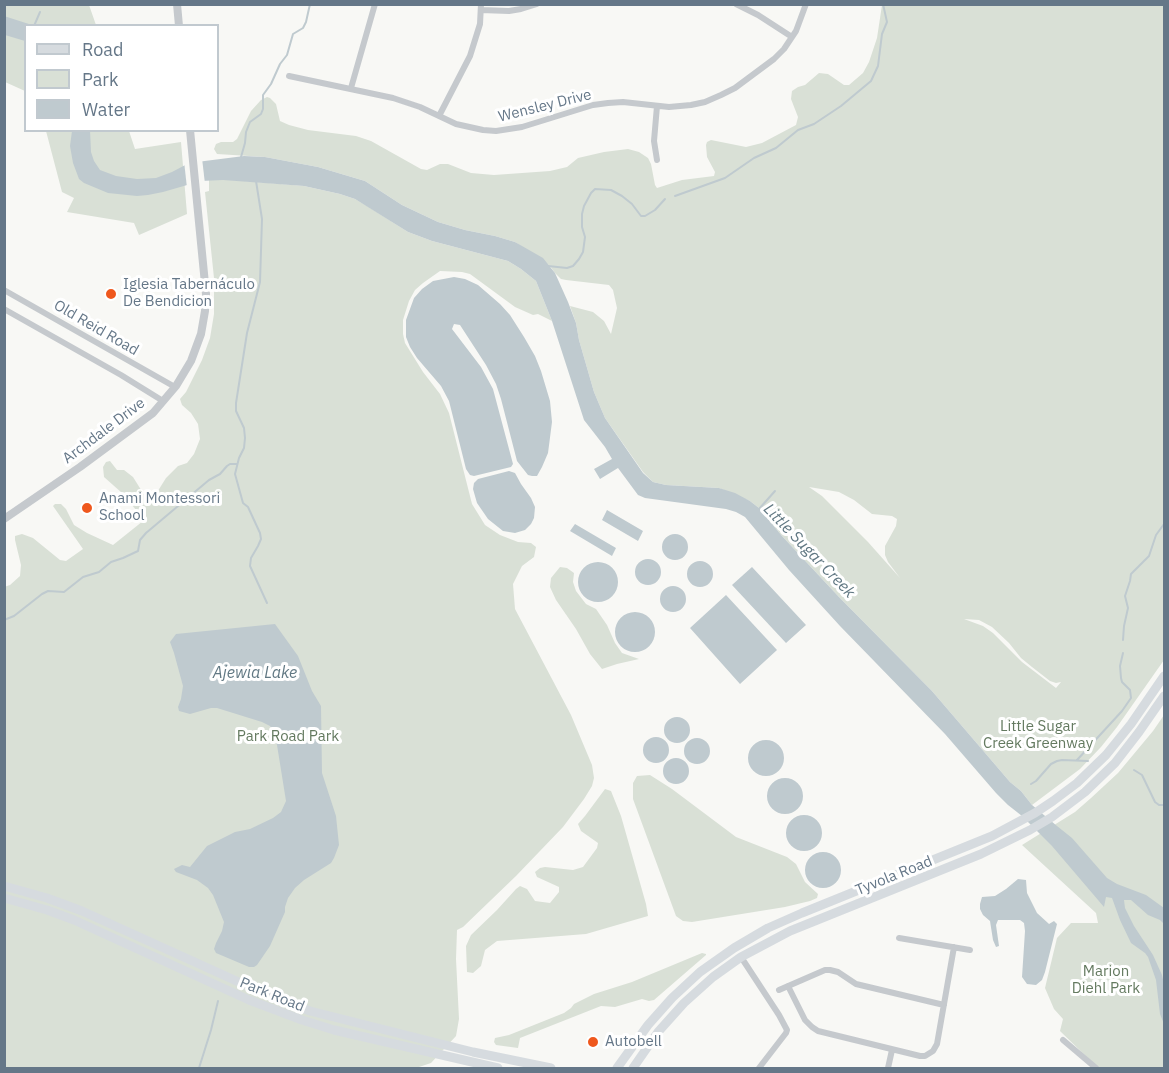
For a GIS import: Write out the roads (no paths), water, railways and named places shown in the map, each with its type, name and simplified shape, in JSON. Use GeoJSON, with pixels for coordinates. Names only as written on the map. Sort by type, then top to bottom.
{"type":"FeatureCollection","features":[{"type":"Feature","properties":{"kind":"main road","name":"Tyvola Road"},"geometry":{"type":"LineString","coordinates":[[617,1068],[648,1025],[672,998],[693,978],[734,948],[768,928],[802,913],[958,851],[1008,828],[1053,801],[1077,783],[1106,755],[1131,724],[1164,676]]}},
{"type":"Feature","properties":{"kind":"main road","name":"Tyvola Road"},"geometry":{"type":"LineString","coordinates":[[633,1068],[653,1038],[679,1008],[704,985],[741,957],[790,931],[981,854],[1036,827],[1062,809],[1085,792],[1115,763],[1164,696]]}},
{"type":"Feature","properties":{"kind":"main road","name":"Park Road"},"geometry":{"type":"LineString","coordinates":[[4,886],[82,911],[271,996],[310,1011],[473,1052],[551,1068]]}},
{"type":"Feature","properties":{"kind":"main road","name":"Park Road"},"geometry":{"type":"LineString","coordinates":[[4,898],[74,920],[249,1000],[302,1020],[479,1066],[498,1068]]}},
{"type":"Feature","properties":{"kind":"street"},"geometry":{"type":"LineString","coordinates":[[177,4],[179,24]]}},
{"type":"Feature","properties":{"kind":"street"},"geometry":{"type":"LineString","coordinates":[[351,88],[375,4]]}},
{"type":"Feature","properties":{"kind":"street"},"geometry":{"type":"LineString","coordinates":[[439,116],[470,56],[476,40],[482,7],[509,11],[537,4]]}},
{"type":"Feature","properties":{"kind":"street"},"geometry":{"type":"LineString","coordinates":[[736,4],[758,15],[792,38]]}},
{"type":"Feature","properties":{"kind":"street","name":"Wensley Drive"},"geometry":{"type":"LineString","coordinates":[[289,76],[411,103],[456,124],[496,131],[522,126],[593,105],[623,102],[676,107],[691,105],[705,102],[735,88],[769,63],[792,38],[806,4]]}},
{"type":"Feature","properties":{"kind":"street"},"geometry":{"type":"LineString","coordinates":[[657,106],[654,141],[657,160]]}},
{"type":"Feature","properties":{"kind":"street","name":"Archdale Drive"},"geometry":{"type":"LineString","coordinates":[[4,519],[80,467],[153,412],[175,387],[194,356],[205,310],[205,284],[190,132]]}},
{"type":"Feature","properties":{"kind":"street","name":"Old Reid Road"},"geometry":{"type":"LineString","coordinates":[[4,290],[175,387]]}},
{"type":"Feature","properties":{"kind":"street","name":"Old Reid Road"},"geometry":{"type":"LineString","coordinates":[[4,309],[163,401]]}},
{"type":"Feature","properties":{"kind":"street"},"geometry":{"type":"LineString","coordinates":[[899,938],[970,950]]}},
{"type":"Feature","properties":{"kind":"street"},"geometry":{"type":"LineString","coordinates":[[788,986],[805,1020],[812,1027],[827,1034],[892,1050],[920,1056],[930,1054],[937,1044],[954,947]]}},
{"type":"Feature","properties":{"kind":"street"},"geometry":{"type":"LineString","coordinates":[[741,957],[787,1030],[759,1068]]}},
{"type":"Feature","properties":{"kind":"street"},"geometry":{"type":"LineString","coordinates":[[779,990],[825,970],[833,970],[856,984],[944,1005]]}},
{"type":"Feature","properties":{"kind":"street"},"geometry":{"type":"LineString","coordinates":[[1063,1040],[1096,1068]]}},
{"type":"Feature","properties":{"kind":"street"},"geometry":{"type":"LineString","coordinates":[[888,1068],[892,1050]]}},
{"type":"Feature","properties":{"kind":"street"},"geometry":{"type":"LineString","coordinates":[[473,1052],[479,1066]]}},
{"type":"Feature","properties":{"kind":"water"},"geometry":{"type":"Polygon","coordinates":[[[4,16],[29,24],[24,24],[24,41],[5,35],[4,16]]]}},
{"type":"Feature","properties":{"kind":"water"},"geometry":{"type":"Polygon","coordinates":[[[72,132],[90,132],[91,152],[100,170],[116,176],[137,179],[156,178],[189,163],[244,156],[265,157],[318,167],[365,181],[402,205],[438,222],[515,242],[543,258],[555,273],[568,302],[576,323],[594,392],[605,418],[643,473],[653,482],[666,485],[719,488],[735,493],[759,508],[839,597],[932,691],[1032,805],[1072,838],[1107,878],[1146,895],[1164,908],[1164,924],[1148,915],[1131,900],[1124,900],[1125,908],[1134,926],[1153,955],[1162,975],[1164,1024],[1160,1014],[1156,980],[1148,957],[1131,943],[1112,898],[1106,897],[1104,907],[1052,846],[996,793],[945,734],[840,626],[745,517],[726,509],[645,498],[638,495],[618,468],[600,479],[594,469],[612,459],[584,420],[552,321],[536,281],[508,261],[432,241],[408,232],[355,199],[304,186],[223,180],[201,181],[148,195],[108,193],[79,179],[70,146],[72,132]]]}},
{"type":"Feature","properties":{"kind":"water"},"geometry":{"type":"Polygon","coordinates":[[[454,277],[478,285],[500,304],[510,315],[535,356],[550,401],[552,422],[548,453],[537,476],[528,475],[517,461],[496,384],[460,325],[454,324],[452,329],[481,367],[493,389],[513,464],[511,467],[470,475],[466,469],[449,401],[441,386],[410,347],[406,337],[406,320],[414,298],[433,281],[454,277]]]}},
{"type":"Feature","properties":{"kind":"water"},"geometry":{"type":"Polygon","coordinates":[[[509,471],[515,473],[535,507],[531,524],[525,530],[515,533],[503,531],[488,519],[477,503],[473,489],[478,479],[509,471]]]}},
{"type":"Feature","properties":{"kind":"water"},"geometry":{"type":"Polygon","coordinates":[[[607,510],[643,531],[638,541],[602,520],[607,510]]]}},
{"type":"Feature","properties":{"kind":"water"},"geometry":{"type":"Polygon","coordinates":[[[575,524],[616,548],[612,556],[570,531],[575,524]]]}},
{"type":"Feature","properties":{"kind":"water"},"geometry":{"type":"Polygon","coordinates":[[[675,534],[684,538],[688,547],[684,556],[675,560],[666,556],[662,547],[666,538],[675,534]]]}},
{"type":"Feature","properties":{"kind":"water"},"geometry":{"type":"Polygon","coordinates":[[[648,559],[657,563],[661,572],[657,581],[648,585],[639,581],[635,572],[639,563],[648,559]]]}},
{"type":"Feature","properties":{"kind":"water"},"geometry":{"type":"Polygon","coordinates":[[[700,561],[709,565],[713,574],[709,583],[700,587],[691,583],[687,574],[691,565],[700,561]]]}},
{"type":"Feature","properties":{"kind":"water"},"geometry":{"type":"Polygon","coordinates":[[[598,562],[606,563],[612,568],[617,574],[617,590],[612,596],[606,601],[598,602],[590,601],[584,596],[579,590],[578,582],[579,574],[584,568],[590,563],[598,562]]]}},
{"type":"Feature","properties":{"kind":"water"},"geometry":{"type":"Polygon","coordinates":[[[752,567],[806,625],[786,643],[732,585],[752,567]]]}},
{"type":"Feature","properties":{"kind":"water"},"geometry":{"type":"Polygon","coordinates":[[[673,586],[682,590],[686,599],[682,608],[673,612],[664,608],[660,599],[664,590],[673,586]]]}},
{"type":"Feature","properties":{"kind":"water"},"geometry":{"type":"Polygon","coordinates":[[[726,595],[777,650],[740,684],[690,628],[726,595]]]}},
{"type":"Feature","properties":{"kind":"water"},"geometry":{"type":"Polygon","coordinates":[[[635,612],[643,613],[649,618],[654,624],[654,640],[649,646],[643,651],[635,652],[627,651],[621,646],[616,640],[615,632],[616,624],[621,618],[627,613],[635,612]]]}},
{"type":"Feature","properties":{"kind":"water","name":"Ajewia Lake"},"geometry":{"type":"Polygon","coordinates":[[[275,624],[298,656],[312,691],[321,706],[322,773],[336,816],[339,845],[331,863],[295,888],[288,898],[285,912],[270,946],[257,965],[249,967],[216,953],[214,949],[224,922],[213,895],[197,880],[176,872],[174,869],[182,865],[190,867],[207,846],[235,832],[250,829],[281,812],[286,801],[276,736],[270,726],[262,722],[217,708],[190,714],[179,711],[183,686],[170,642],[176,634],[275,624]]]}},
{"type":"Feature","properties":{"kind":"water"},"geometry":{"type":"Polygon","coordinates":[[[677,717],[686,721],[690,730],[686,739],[677,743],[668,739],[664,730],[668,721],[677,717]]]}},
{"type":"Feature","properties":{"kind":"water"},"geometry":{"type":"Polygon","coordinates":[[[656,737],[665,741],[669,750],[665,759],[656,763],[647,759],[643,750],[647,741],[656,737]]]}},
{"type":"Feature","properties":{"kind":"water"},"geometry":{"type":"Polygon","coordinates":[[[697,738],[707,741],[710,751],[707,761],[697,764],[687,761],[684,751],[687,741],[697,738]]]}},
{"type":"Feature","properties":{"kind":"water"},"geometry":{"type":"Polygon","coordinates":[[[766,740],[779,745],[784,758],[779,771],[766,776],[753,771],[748,758],[753,745],[766,740]]]}},
{"type":"Feature","properties":{"kind":"water"},"geometry":{"type":"Polygon","coordinates":[[[676,758],[685,762],[689,771],[685,780],[676,784],[667,780],[663,771],[667,762],[676,758]]]}},
{"type":"Feature","properties":{"kind":"water"},"geometry":{"type":"Polygon","coordinates":[[[785,778],[798,783],[803,796],[798,809],[785,814],[772,809],[767,796],[772,783],[785,778]]]}},
{"type":"Feature","properties":{"kind":"water"},"geometry":{"type":"Polygon","coordinates":[[[804,815],[817,820],[822,833],[817,846],[804,851],[791,846],[786,833],[791,820],[804,815]]]}},
{"type":"Feature","properties":{"kind":"water"},"geometry":{"type":"Polygon","coordinates":[[[823,852],[836,857],[841,870],[836,883],[823,888],[810,883],[805,870],[810,857],[823,852]]]}},
{"type":"Feature","properties":{"kind":"water"},"geometry":{"type":"Polygon","coordinates":[[[1018,879],[1026,880],[1027,893],[1037,913],[1049,924],[1054,921],[1057,924],[1045,972],[1042,980],[1036,985],[1027,984],[1022,977],[1024,923],[1020,920],[998,920],[996,925],[999,946],[996,947],[990,921],[980,909],[982,897],[995,896],[1018,879]]]}},
{"type":"Feature","properties":{"kind":"waterway"},"geometry":{"type":"LineString","coordinates":[[241,157],[250,122],[261,114],[263,95],[287,55],[293,34],[303,28],[310,4]]}},
{"type":"Feature","properties":{"kind":"waterway"},"geometry":{"type":"LineString","coordinates":[[675,196],[725,178],[754,158],[776,148],[798,130],[814,124],[841,106],[871,81],[878,66],[882,34],[887,22],[883,4]]}},
{"type":"Feature","properties":{"kind":"waterway"},"geometry":{"type":"LineString","coordinates":[[35,24],[40,12]]}},
{"type":"Feature","properties":{"kind":"waterway"},"geometry":{"type":"LineString","coordinates":[[256,181],[262,219],[260,282],[247,333],[236,403],[236,411],[244,428],[245,438],[235,474],[243,503],[248,507],[260,533],[261,539],[251,558],[250,566],[267,603]]}},
{"type":"Feature","properties":{"kind":"waterway"},"geometry":{"type":"LineString","coordinates":[[548,266],[567,268],[573,266],[579,259],[583,252],[585,237],[582,214],[584,206],[595,189],[611,190],[622,196],[641,216],[655,210],[665,199]]}},
{"type":"Feature","properties":{"kind":"waterway"},"geometry":{"type":"LineString","coordinates":[[4,620],[14,616],[42,594],[48,591],[64,592],[83,577],[99,572],[111,562],[138,551],[140,540],[146,533],[227,466],[237,464]]}},
{"type":"Feature","properties":{"kind":"waterway","name":"Little Sugar Creek"},"geometry":{"type":"LineString","coordinates":[[759,509],[775,491]]}},
{"type":"Feature","properties":{"kind":"waterway"},"geometry":{"type":"LineString","coordinates":[[1123,640],[1128,608],[1125,596],[1131,574],[1149,556],[1156,535],[1164,524]]}},
{"type":"Feature","properties":{"kind":"waterway"},"geometry":{"type":"LineString","coordinates":[[1077,760],[1131,698],[1130,690],[1121,678],[1120,666],[1123,653]]}},
{"type":"Feature","properties":{"kind":"waterway"},"geometry":{"type":"LineString","coordinates":[[1031,784],[1057,761],[1088,761]]}},
{"type":"Feature","properties":{"kind":"waterway"},"geometry":{"type":"LineString","coordinates":[[1134,770],[1142,775],[1155,802],[1164,805]]}},
{"type":"Feature","properties":{"kind":"waterway"},"geometry":{"type":"LineString","coordinates":[[199,1068],[218,1001]]}},
{"type":"Feature","properties":{"kind":"place","name":"Iglesia Tabernáculo De Bendicion"},"geometry":{"type":"Point","coordinates":[111,294]}},
{"type":"Feature","properties":{"kind":"place","name":"Anami Montessori School"},"geometry":{"type":"Point","coordinates":[87,508]}},
{"type":"Feature","properties":{"kind":"place","name":"Autobell"},"geometry":{"type":"Point","coordinates":[593,1042]}},
{"type":"Feature","properties":{"kind":"park label","name":"Little Sugar Creek Greenway"},"geometry":{"type":"Point","coordinates":[1038,736]}},
{"type":"Feature","properties":{"kind":"park label","name":"Park Road Park"},"geometry":{"type":"Point","coordinates":[288,737]}},
{"type":"Feature","properties":{"kind":"park label","name":"Marion Diehl Park"},"geometry":{"type":"Point","coordinates":[1106,980]}}]}
